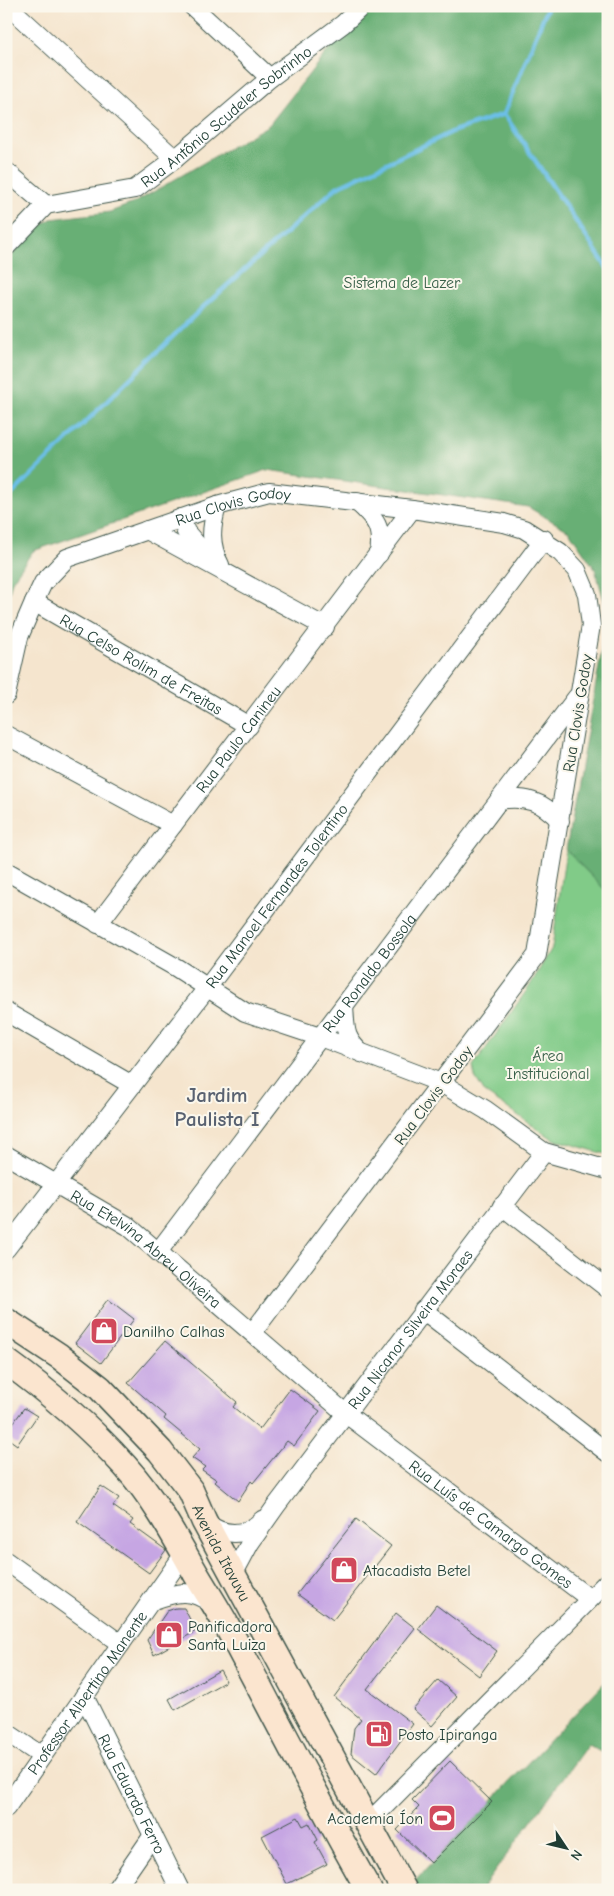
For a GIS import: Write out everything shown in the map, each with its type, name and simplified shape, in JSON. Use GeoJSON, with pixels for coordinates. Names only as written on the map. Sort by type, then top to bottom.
{"type":"FeatureCollection","features":[{"type":"Feature","properties":{"kind":"main road","name":"Avenida Itavuvu"},"geometry":{"type":"LineString","coordinates":[[6,1321],[59,1356],[100,1388],[160,1451],[191,1491],[216,1532],[234,1572],[404,1890]]}},
{"type":"Feature","properties":{"kind":"main road","name":"Avenida Itavuvu"},"geometry":{"type":"LineString","coordinates":[[6,1361],[48,1391],[125,1466],[149,1497],[186,1554],[313,1792],[369,1890]]}},
{"type":"Feature","properties":{"kind":"main road"},"geometry":{"type":"LineString","coordinates":[[186,1554],[216,1532]]}},
{"type":"Feature","properties":{"kind":"main road"},"geometry":{"type":"LineString","coordinates":[[221,1617],[234,1572]]}},
{"type":"Feature","properties":{"kind":"street"},"geometry":{"type":"LineString","coordinates":[[8,6],[175,159]]}},
{"type":"Feature","properties":{"kind":"street"},"geometry":{"type":"LineString","coordinates":[[192,6],[270,78]]}},
{"type":"Feature","properties":{"kind":"street","name":"Rua Antônio Scudeler Sobrinho"},"geometry":{"type":"LineString","coordinates":[[46,205],[135,189],[175,159],[270,78],[343,24],[362,6]]}},
{"type":"Feature","properties":{"kind":"street"},"geometry":{"type":"LineString","coordinates":[[6,171],[46,205],[6,247]]}},
{"type":"Feature","properties":{"kind":"street","name":"Rua Clovis Godoy"},"geometry":{"type":"LineString","coordinates":[[6,695],[19,637],[34,602],[44,583],[66,558],[217,506],[269,492],[412,509],[504,523],[524,529],[544,539],[560,552],[576,570],[588,594],[591,625],[537,955],[253,1332]]}},
{"type":"Feature","properties":{"kind":"street"},"geometry":{"type":"LineString","coordinates":[[357,502],[378,525],[381,538],[379,554]]}},
{"type":"Feature","properties":{"kind":"street"},"geometry":{"type":"LineString","coordinates":[[217,506],[211,536],[213,552],[222,570]]}},
{"type":"Feature","properties":{"kind":"street","name":"Rua Paulo Canineu"},"geometry":{"type":"LineString","coordinates":[[98,924],[412,509]]}},
{"type":"Feature","properties":{"kind":"street"},"geometry":{"type":"LineString","coordinates":[[181,518],[193,542],[222,570]]}},
{"type":"Feature","properties":{"kind":"street"},"geometry":{"type":"LineString","coordinates":[[146,530],[324,627]]}},
{"type":"Feature","properties":{"kind":"street","name":"Rua Manoel Fernandes Tolentino"},"geometry":{"type":"LineString","coordinates":[[6,1249],[207,988],[544,539]]}},
{"type":"Feature","properties":{"kind":"street","name":"Rua Celso Rolim de Freitas"},"geometry":{"type":"LineString","coordinates":[[34,602],[249,726]]}},
{"type":"Feature","properties":{"kind":"street","name":"Rua Ronaldo Bossola"},"geometry":{"type":"LineString","coordinates":[[158,1252],[579,695]]}},
{"type":"Feature","properties":{"kind":"street"},"geometry":{"type":"LineString","coordinates":[[6,735],[173,825]]}},
{"type":"Feature","properties":{"kind":"street"},"geometry":{"type":"LineString","coordinates":[[499,800],[514,798],[537,803],[547,808],[560,821]]}},
{"type":"Feature","properties":{"kind":"street"},"geometry":{"type":"LineString","coordinates":[[6,871],[177,968],[244,1012],[320,1037],[441,1083],[486,1110],[544,1152],[601,1168]]}},
{"type":"Feature","properties":{"kind":"street"},"geometry":{"type":"LineString","coordinates":[[344,1006],[344,1030],[350,1043],[361,1053]]}},
{"type":"Feature","properties":{"kind":"street"},"geometry":{"type":"LineString","coordinates":[[6,1012],[132,1085]]}},
{"type":"Feature","properties":{"kind":"street"},"geometry":{"type":"LineString","coordinates":[[286,1026],[296,1038],[300,1051],[299,1065]]}},
{"type":"Feature","properties":{"kind":"street","name":"Rua Nicanor Silveira Moraes"},"geometry":{"type":"LineString","coordinates":[[234,1572],[250,1543],[276,1506],[544,1152]]}},
{"type":"Feature","properties":{"kind":"street","name":"Rua Etelvina Abreu Oliveira"},"geometry":{"type":"LineString","coordinates":[[6,1155],[58,1183],[128,1226],[345,1413],[392,1449]]}},
{"type":"Feature","properties":{"kind":"street"},"geometry":{"type":"LineString","coordinates":[[502,1206],[608,1288]]}},
{"type":"Feature","properties":{"kind":"street"},"geometry":{"type":"LineString","coordinates":[[423,1310],[608,1452]]}},
{"type":"Feature","properties":{"kind":"street","name":"Rua Luís de Camargo Gomes"},"geometry":{"type":"LineString","coordinates":[[392,1449],[590,1599]]}},
{"type":"Feature","properties":{"kind":"street","name":"Rua Nicanor Silveira Moraes"},"geometry":{"type":"LineString","coordinates":[[216,1532],[244,1532],[258,1525],[276,1506]]}},
{"type":"Feature","properties":{"kind":"street","name":"Professor Albertino Manente"},"geometry":{"type":"LineString","coordinates":[[6,1808],[179,1560],[186,1554]]}},
{"type":"Feature","properties":{"kind":"street"},"geometry":{"type":"LineString","coordinates":[[6,1562],[121,1644]]}},
{"type":"Feature","properties":{"kind":"street"},"geometry":{"type":"LineString","coordinates":[[368,1823],[608,1582]]}},
{"type":"Feature","properties":{"kind":"street","name":"Professor Albertino Manente"},"geometry":{"type":"LineString","coordinates":[[151,1600],[192,1592],[221,1617]]}},
{"type":"Feature","properties":{"kind":"street","name":"Rua Eduardo Ferro"},"geometry":{"type":"LineString","coordinates":[[84,1696],[180,1890]]}},
{"type":"Feature","properties":{"kind":"street"},"geometry":{"type":"LineString","coordinates":[[6,1732],[42,1756]]}},
{"type":"Feature","properties":{"kind":"street"},"geometry":{"type":"LineString","coordinates":[[115,1890],[153,1835]]}},
{"type":"Feature","properties":{"kind":"green space","name":"Sistema de Lazer"},"geometry":{"type":"Polygon","coordinates":[[[374,6],[608,6],[608,614],[595,569],[569,531],[528,507],[267,470],[33,551],[12,581],[6,605],[6,262],[33,230],[51,219],[110,212],[134,203],[269,125],[336,40],[374,6]]]}},
{"type":"Feature","properties":{"kind":"green space"},"geometry":{"type":"Polygon","coordinates":[[[608,616],[608,893],[566,850],[608,616]]]}},
{"type":"Feature","properties":{"kind":"green space","name":"Área Institucional"},"geometry":{"type":"Polygon","coordinates":[[[566,850],[608,893],[608,1155],[553,1139],[485,1093],[475,1077],[473,1067],[529,987],[552,948],[566,850]]]}},
{"type":"Feature","properties":{"kind":"green space"},"geometry":{"type":"Polygon","coordinates":[[[608,1679],[608,1755],[588,1744],[481,1890],[417,1890],[414,1882],[608,1679]]]}},
{"type":"Feature","properties":{"kind":"building","name":"Danilho Calhas"},"geometry":{"type":"Polygon","coordinates":[[[108,1299],[134,1319],[101,1363],[75,1343],[108,1299]]]}},
{"type":"Feature","properties":{"kind":"building"},"geometry":{"type":"Polygon","coordinates":[[[165,1341],[237,1402],[233,1407],[260,1429],[290,1389],[320,1411],[294,1446],[287,1441],[253,1483],[251,1481],[238,1501],[215,1482],[217,1480],[202,1470],[205,1467],[192,1458],[200,1449],[164,1419],[166,1416],[128,1383],[165,1341]]]}},
{"type":"Feature","properties":{"kind":"building"},"geometry":{"type":"Polygon","coordinates":[[[24,1408],[37,1416],[17,1445],[6,1437],[6,1433],[24,1408]]]}},
{"type":"Feature","properties":{"kind":"building"},"geometry":{"type":"Polygon","coordinates":[[[101,1486],[119,1498],[113,1506],[133,1520],[130,1524],[166,1550],[149,1573],[77,1522],[101,1486]]]}},
{"type":"Feature","properties":{"kind":"building","name":"Atacadista Betel"},"geometry":{"type":"Polygon","coordinates":[[[356,1519],[391,1546],[333,1620],[297,1594],[356,1519]]]}},
{"type":"Feature","properties":{"kind":"building"},"geometry":{"type":"Polygon","coordinates":[[[436,1605],[497,1651],[479,1676],[418,1629],[436,1605]]]}},
{"type":"Feature","properties":{"kind":"building","name":"Panificadora Santa Luiza"},"geometry":{"type":"Polygon","coordinates":[[[184,1608],[196,1631],[154,1655],[147,1640],[167,1611],[184,1608]]]}},
{"type":"Feature","properties":{"kind":"building"},"geometry":{"type":"Polygon","coordinates":[[[396,1613],[415,1628],[367,1689],[413,1724],[376,1774],[351,1754],[354,1728],[361,1719],[334,1697],[396,1613]]]}},
{"type":"Feature","properties":{"kind":"building"},"geometry":{"type":"Polygon","coordinates":[[[220,1670],[226,1681],[175,1710],[169,1699],[220,1670]]]}},
{"type":"Feature","properties":{"kind":"building"},"geometry":{"type":"Polygon","coordinates":[[[438,1680],[457,1697],[432,1726],[413,1709],[438,1680]]]}},
{"type":"Feature","properties":{"kind":"building","name":"Academia Íon"},"geometry":{"type":"Polygon","coordinates":[[[450,1761],[492,1802],[431,1863],[397,1830],[419,1807],[412,1800],[450,1761]]]}},
{"type":"Feature","properties":{"kind":"building"},"geometry":{"type":"Polygon","coordinates":[[[298,1817],[303,1826],[309,1823],[318,1840],[315,1842],[327,1864],[287,1884],[262,1836],[298,1817]]]}},
{"type":"Feature","properties":{"kind":"waterway"},"geometry":{"type":"LineString","coordinates":[[548,6],[504,114],[608,269]]}},
{"type":"Feature","properties":{"kind":"waterway"},"geometry":{"type":"LineString","coordinates":[[6,500],[201,309],[337,187],[454,131],[504,114]]}},
{"type":"Feature","properties":{"kind":"place","name":"Danilho Calhas"},"geometry":{"type":"Point","coordinates":[104,1331]}},
{"type":"Feature","properties":{"kind":"place","name":"Atacadista Betel"},"geometry":{"type":"Point","coordinates":[344,1570]}},
{"type":"Feature","properties":{"kind":"place","name":"Panificadora Santa Luiza"},"geometry":{"type":"Point","coordinates":[169,1635]}},
{"type":"Feature","properties":{"kind":"place","name":"Posto Ipiranga"},"geometry":{"type":"Point","coordinates":[379,1734]}},
{"type":"Feature","properties":{"kind":"place","name":"Academia Íon"},"geometry":{"type":"Point","coordinates":[442,1818]}},
{"type":"Feature","properties":{"kind":"district","name":"Jardim Paulista I"},"geometry":{"type":"Point","coordinates":[217,1107]}}]}
